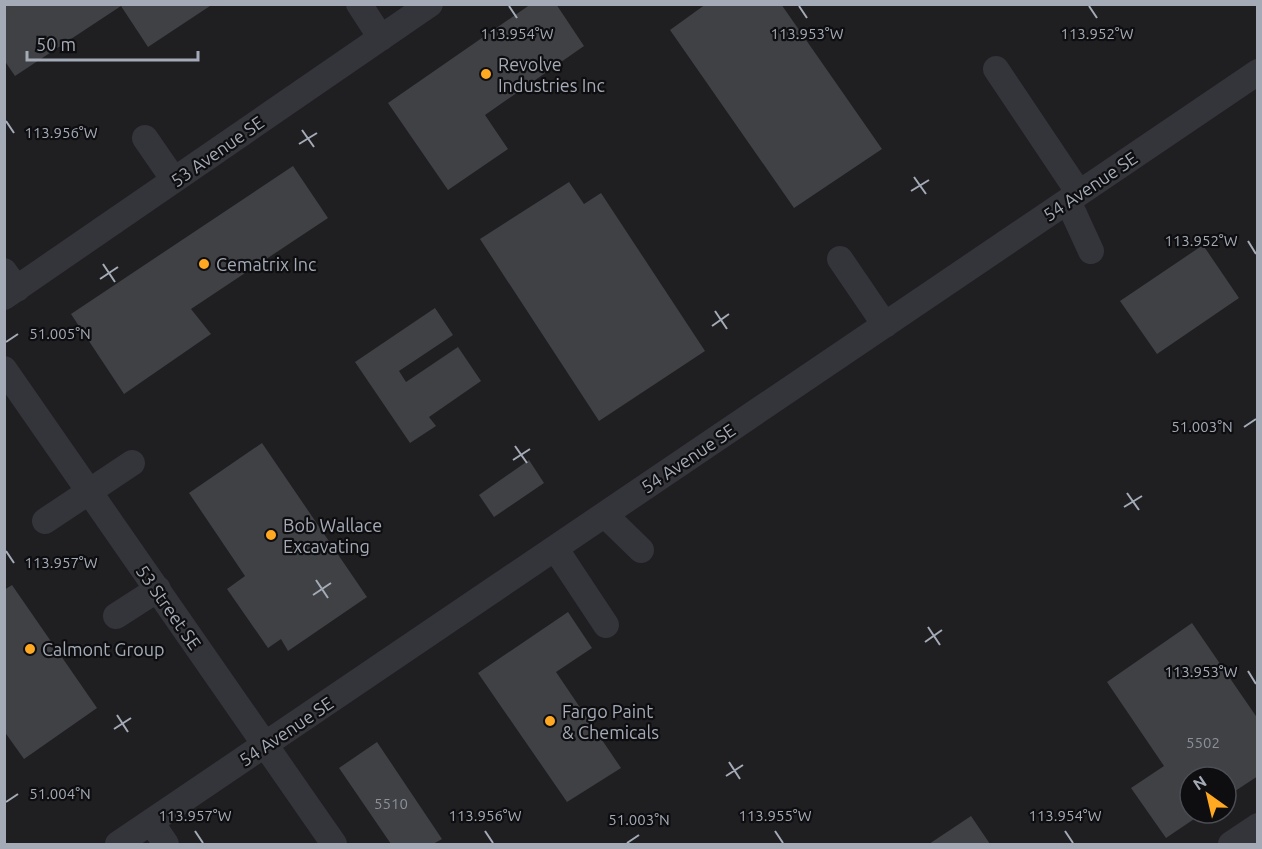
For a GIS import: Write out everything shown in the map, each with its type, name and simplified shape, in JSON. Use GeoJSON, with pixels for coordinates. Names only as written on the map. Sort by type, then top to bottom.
{"type":"FeatureCollection","features":[{"type":"Feature","properties":{"kind":"street"},"geometry":{"type":"LineString","coordinates":[[359,4],[381,38]]}},
{"type":"Feature","properties":{"kind":"street","name":"53 Avenue SE"},"geometry":{"type":"LineString","coordinates":[[9,286],[174,180],[430,4]]}},
{"type":"Feature","properties":{"kind":"street"},"geometry":{"type":"LineString","coordinates":[[996,69],[1074,197],[1091,251]]}},
{"type":"Feature","properties":{"kind":"street","name":"54 Avenue SE"},"geometry":{"type":"LineString","coordinates":[[118,844],[1257,72]]}},
{"type":"Feature","properties":{"kind":"street"},"geometry":{"type":"LineString","coordinates":[[145,138],[174,180]]}},
{"type":"Feature","properties":{"kind":"street"},"geometry":{"type":"LineString","coordinates":[[840,259],[885,325]]}},
{"type":"Feature","properties":{"kind":"street","name":"53 Street SE"},"geometry":{"type":"LineString","coordinates":[[4,369],[334,844]]}},
{"type":"Feature","properties":{"kind":"street"},"geometry":{"type":"LineString","coordinates":[[45,521],[132,463]]}},
{"type":"Feature","properties":{"kind":"street"},"geometry":{"type":"LineString","coordinates":[[605,514],[641,549]]}},
{"type":"Feature","properties":{"kind":"street"},"geometry":{"type":"LineString","coordinates":[[555,548],[606,625]]}},
{"type":"Feature","properties":{"kind":"street"},"geometry":{"type":"LineString","coordinates":[[116,616],[158,590]]}},
{"type":"Feature","properties":{"kind":"street"},"geometry":{"type":"LineString","coordinates":[[151,822],[166,844]]}},
{"type":"Feature","properties":{"kind":"street"},"geometry":{"type":"LineString","coordinates":[[1231,844],[1257,826]]}},
{"type":"Feature","properties":{"kind":"shaded area"},"geometry":{"type":"Polygon","coordinates":[[[5,5],[1257,5],[1257,844],[5,844],[5,5]]]}},
{"type":"Feature","properties":{"kind":"building"},"geometry":{"type":"Polygon","coordinates":[[[4,4],[213,4],[148,47],[121,6],[15,76],[4,60],[4,4]]]}},
{"type":"Feature","properties":{"kind":"building","name":"Revolve Industries Inc"},"geometry":{"type":"Polygon","coordinates":[[[531,4],[556,4],[584,46],[485,115],[508,149],[448,190],[388,103],[531,4]]]}},
{"type":"Feature","properties":{"kind":"building"},"geometry":{"type":"Polygon","coordinates":[[[706,4],[781,4],[882,149],[794,208],[670,30],[706,4]]]}},
{"type":"Feature","properties":{"kind":"building","name":"Cematrix Inc"},"geometry":{"type":"Polygon","coordinates":[[[293,166],[328,218],[191,309],[211,334],[124,394],[71,314],[293,166]]]}},
{"type":"Feature","properties":{"kind":"building"},"geometry":{"type":"Polygon","coordinates":[[[569,182],[584,204],[601,193],[705,351],[599,421],[480,239],[569,182]]]}},
{"type":"Feature","properties":{"kind":"building"},"geometry":{"type":"Polygon","coordinates":[[[1203,245],[1239,298],[1157,354],[1120,301],[1203,245]]]}},
{"type":"Feature","properties":{"kind":"building"},"geometry":{"type":"Polygon","coordinates":[[[435,308],[453,335],[399,371],[406,382],[458,347],[481,381],[429,417],[436,426],[410,443],[355,362],[435,308]]]}},
{"type":"Feature","properties":{"kind":"building","name":"Bob Wallace Excavating"},"geometry":{"type":"Polygon","coordinates":[[[262,443],[367,597],[288,651],[281,639],[268,648],[227,589],[245,576],[189,493],[262,443]]]}},
{"type":"Feature","properties":{"kind":"building"},"geometry":{"type":"Polygon","coordinates":[[[529,460],[544,483],[494,517],[479,495],[529,460]]]}},
{"type":"Feature","properties":{"kind":"building","name":"Calmont Group"},"geometry":{"type":"Polygon","coordinates":[[[12,585],[97,708],[24,759],[4,731],[4,590],[12,585]]]}},
{"type":"Feature","properties":{"kind":"building","name":"Fargo Paint & Chemicals"},"geometry":{"type":"Polygon","coordinates":[[[568,612],[592,648],[556,672],[621,768],[567,802],[478,673],[568,612]]]}},
{"type":"Feature","properties":{"kind":"building"},"geometry":{"type":"Polygon","coordinates":[[[1192,623],[1258,719],[1258,776],[1238,789],[1238,765],[1178,765],[1178,825],[1185,825],[1166,838],[1131,788],[1164,766],[1107,682],[1192,623]]]}},
{"type":"Feature","properties":{"kind":"building"},"geometry":{"type":"Polygon","coordinates":[[[377,742],[442,839],[433,844],[391,844],[339,768],[377,742]]]}},
{"type":"Feature","properties":{"kind":"building"},"geometry":{"type":"Polygon","coordinates":[[[971,816],[990,844],[929,844],[971,816]]]}},
{"type":"Feature","properties":{"kind":"place","name":"Revolve Industries Inc"},"geometry":{"type":"Point","coordinates":[486,74]}},
{"type":"Feature","properties":{"kind":"place","name":"Cematrix Inc"},"geometry":{"type":"Point","coordinates":[204,264]}},
{"type":"Feature","properties":{"kind":"place","name":"Bob Wallace Excavating"},"geometry":{"type":"Point","coordinates":[271,535]}},
{"type":"Feature","properties":{"kind":"place","name":"Calmont Group"},"geometry":{"type":"Point","coordinates":[30,649]}},
{"type":"Feature","properties":{"kind":"place","name":"Fargo Paint & Chemicals"},"geometry":{"type":"Point","coordinates":[550,721]}}]}
